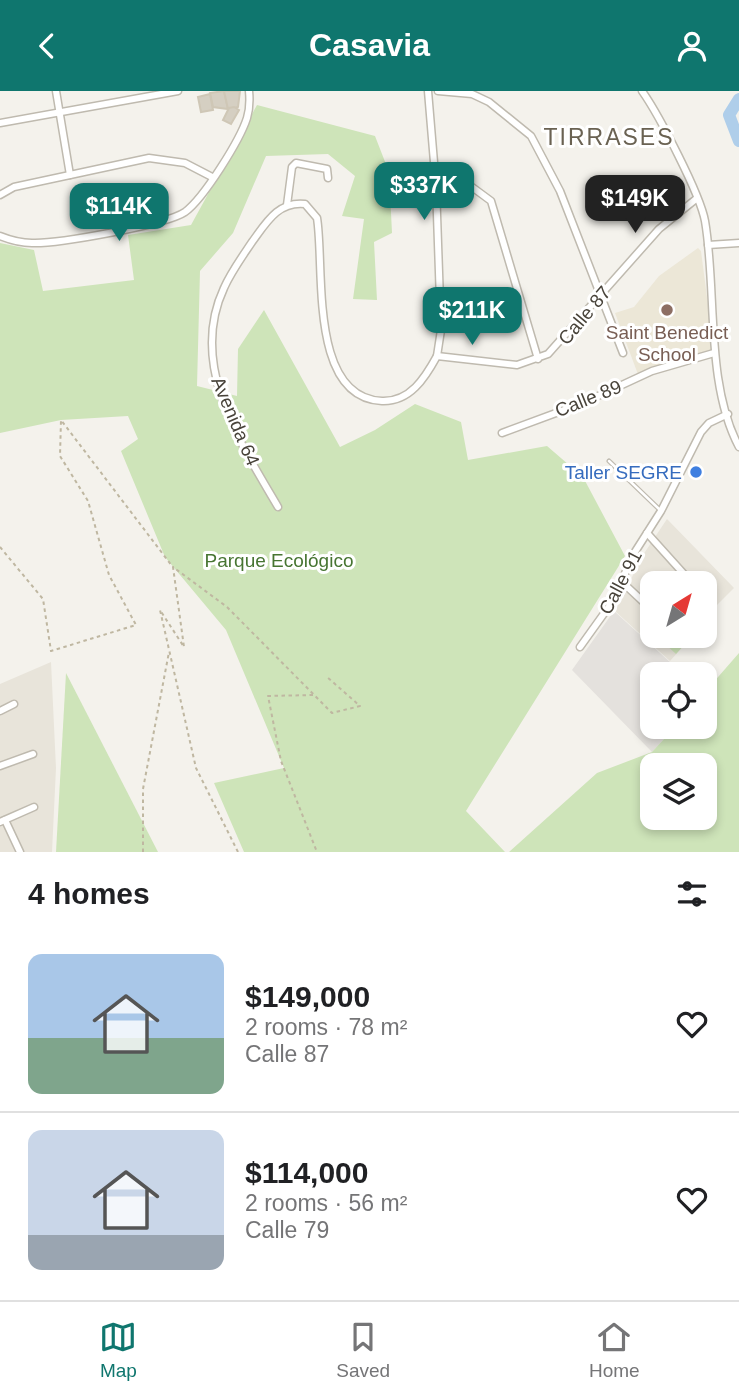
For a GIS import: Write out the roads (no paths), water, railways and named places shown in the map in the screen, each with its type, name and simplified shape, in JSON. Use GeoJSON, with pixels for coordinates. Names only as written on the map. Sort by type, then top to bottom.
{"type":"FeatureCollection","features":[{"type":"Feature","properties":{"kind":"street"},"geometry":{"type":"LineString","coordinates":[[56,91],[70,175]]}},
{"type":"Feature","properties":{"kind":"street"},"geometry":{"type":"LineString","coordinates":[[0,123],[178,91]]}},
{"type":"Feature","properties":{"kind":"street"},"geometry":{"type":"LineString","coordinates":[[0,236],[21,243],[48,243],[178,215],[190,207],[212,177],[247,120],[249,91]]}},
{"type":"Feature","properties":{"kind":"street"},"geometry":{"type":"LineString","coordinates":[[328,178],[327,169],[296,163],[292,167],[287,205],[305,204],[317,218],[326,342],[344,380],[367,397],[387,401],[408,393],[420,384],[437,356],[441,330],[436,186],[428,91]]}},
{"type":"Feature","properties":{"kind":"street"},"geometry":{"type":"LineString","coordinates":[[438,91],[472,94],[489,101],[531,137],[560,191],[623,353]]}},
{"type":"Feature","properties":{"kind":"street"},"geometry":{"type":"LineString","coordinates":[[642,91],[664,127],[704,217],[714,353],[728,414],[739,447]]}},
{"type":"Feature","properties":{"kind":"street"},"geometry":{"type":"LineString","coordinates":[[0,195],[14,187],[160,158],[195,167],[212,177]]}},
{"type":"Feature","properties":{"kind":"street"},"geometry":{"type":"LineString","coordinates":[[436,186],[472,187],[491,201],[538,359]]}},
{"type":"Feature","properties":{"kind":"street","name":"Calle 87"},"geometry":{"type":"LineString","coordinates":[[437,356],[508,365],[538,359],[557,347],[659,229],[696,199]]}},
{"type":"Feature","properties":{"kind":"street","name":"Avenida 64"},"geometry":{"type":"LineString","coordinates":[[278,507],[242,446],[220,393],[213,365],[211,338],[217,305],[229,279],[269,220],[287,205]]}},
{"type":"Feature","properties":{"kind":"street"},"geometry":{"type":"LineString","coordinates":[[708,245],[739,243]]}},
{"type":"Feature","properties":{"kind":"street","name":"Calle 89"},"geometry":{"type":"LineString","coordinates":[[502,433],[583,403],[652,371],[714,353]]}},
{"type":"Feature","properties":{"kind":"street","name":"Calle 91"},"geometry":{"type":"LineString","coordinates":[[580,647],[613,601],[621,581],[661,511],[701,432],[709,423],[728,414]]}},
{"type":"Feature","properties":{"kind":"street"},"geometry":{"type":"LineString","coordinates":[[648,533],[681,571]]}},
{"type":"Feature","properties":{"kind":"street"},"geometry":{"type":"LineString","coordinates":[[621,581],[640,599]]}},
{"type":"Feature","properties":{"kind":"street"},"geometry":{"type":"LineString","coordinates":[[0,711],[14,704]]}},
{"type":"Feature","properties":{"kind":"street"},"geometry":{"type":"LineString","coordinates":[[0,767],[33,754]]}},
{"type":"Feature","properties":{"kind":"street"},"geometry":{"type":"LineString","coordinates":[[20,852],[2,821],[34,807]]}},
{"type":"Feature","properties":{"kind":"lane"},"geometry":{"type":"LineString","coordinates":[[609,461],[661,511]]}},
{"type":"Feature","properties":{"kind":"waterway"},"geometry":{"type":"LineString","coordinates":[[739,99],[729,115],[739,141]]}},
{"type":"Feature","properties":{"kind":"place","name":"Saint Benedict School"},"geometry":{"type":"Point","coordinates":[667,310]}},
{"type":"Feature","properties":{"kind":"place","name":"Taller SEGRE"},"geometry":{"type":"Point","coordinates":[696,472]}},
{"type":"Feature","properties":{"kind":"district","name":"TIRRASES"},"geometry":{"type":"Point","coordinates":[609,137]}},
{"type":"Feature","properties":{"kind":"park label","name":"Parque Ecológico"},"geometry":{"type":"Point","coordinates":[279,560]}}]}
